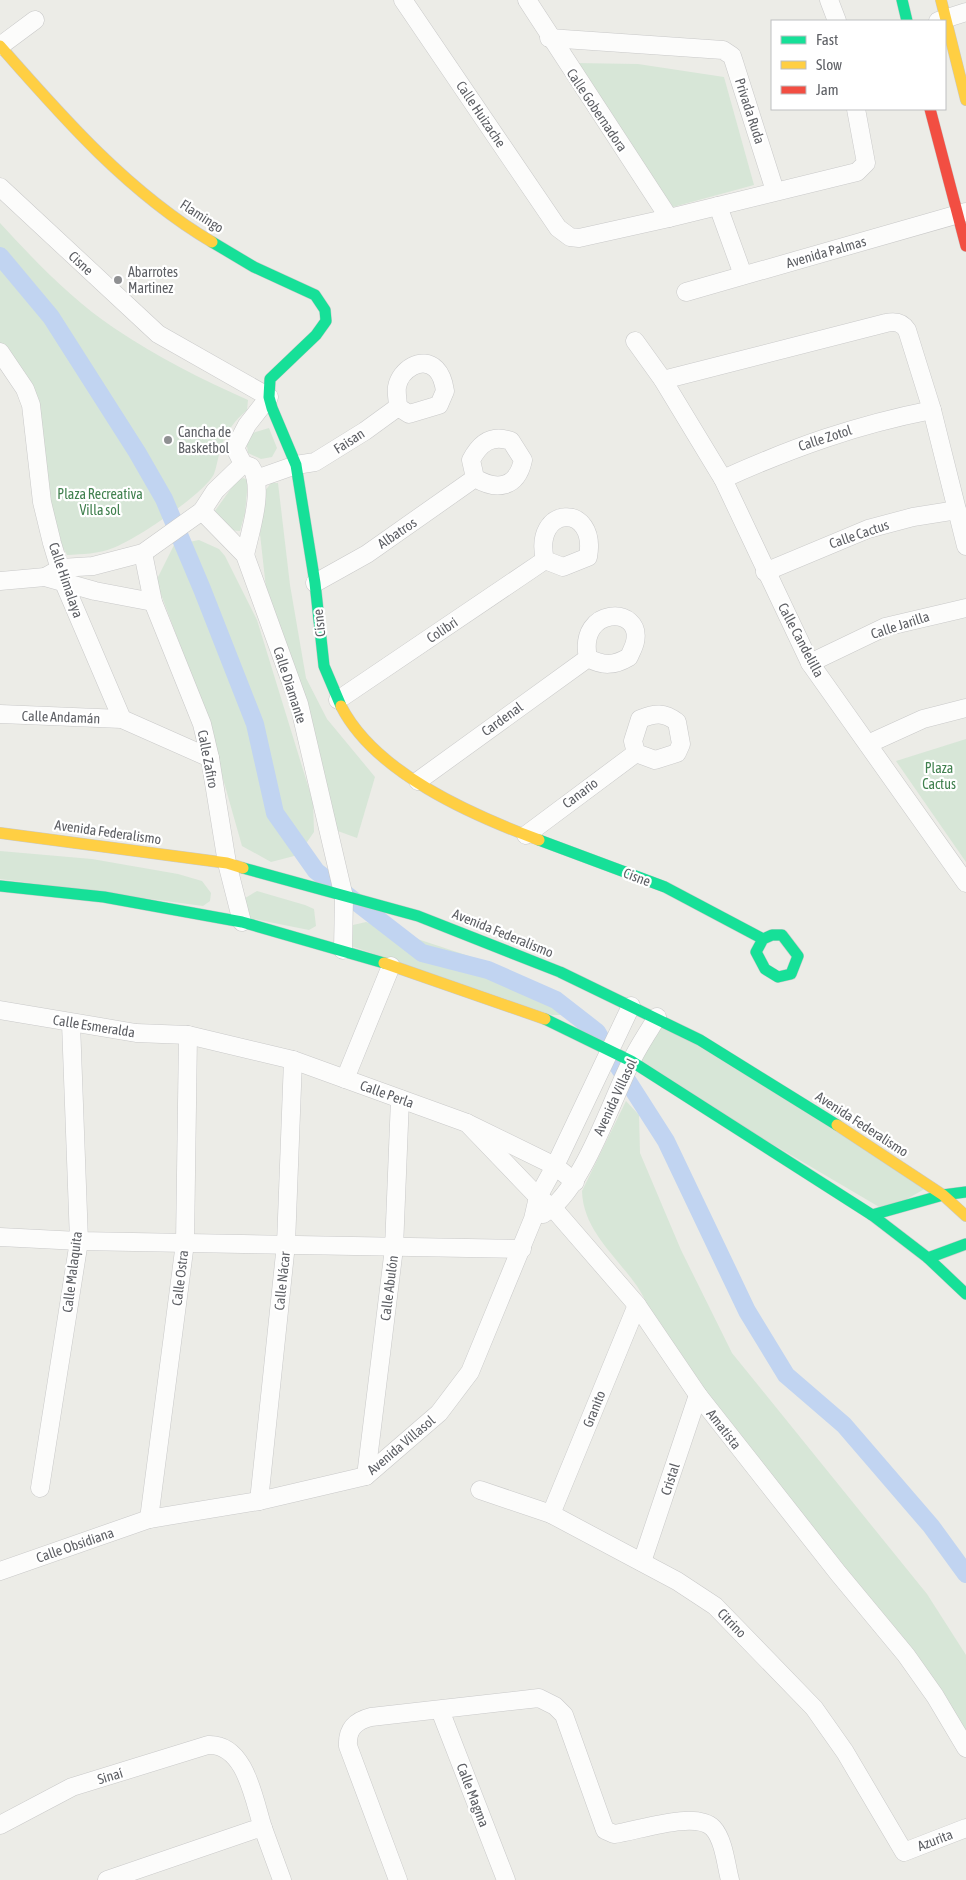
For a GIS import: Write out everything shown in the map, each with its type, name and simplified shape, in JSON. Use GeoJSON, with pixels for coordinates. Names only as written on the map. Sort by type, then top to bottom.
{"type":"FeatureCollection","features":[{"type":"Feature","properties":{"kind":"street","name":"Calle Huizache"},"geometry":{"type":"LineString","coordinates":[[403,0],[558,228],[570,237],[579,238],[670,218]]}},
{"type":"Feature","properties":{"kind":"street","name":"Calle Gobernadora"},"geometry":{"type":"LineString","coordinates":[[527,0],[549,38],[670,218]]}},
{"type":"Feature","properties":{"kind":"street"},"geometry":{"type":"LineString","coordinates":[[828,0],[837,20]]}},
{"type":"Feature","properties":{"kind":"street"},"geometry":{"type":"LineString","coordinates":[[902,0],[907,20]]}},
{"type":"Feature","properties":{"kind":"street"},"geometry":{"type":"LineString","coordinates":[[941,0],[942,20],[966,12]]}},
{"type":"Feature","properties":{"kind":"street"},"geometry":{"type":"LineString","coordinates":[[0,46],[35,20]]}},
{"type":"Feature","properties":{"kind":"street"},"geometry":{"type":"LineString","coordinates":[[946,33],[966,100]]}},
{"type":"Feature","properties":{"kind":"street","name":"Privada Ruda"},"geometry":{"type":"LineString","coordinates":[[549,38],[723,50],[732,56],[775,191]]}},
{"type":"Feature","properties":{"kind":"street","name":"Flamingo"},"geometry":{"type":"LineString","coordinates":[[0,46],[54,108],[141,192],[197,233],[254,267],[315,295],[326,310],[326,321],[316,335],[270,379],[269,397]]}},
{"type":"Feature","properties":{"kind":"street"},"geometry":{"type":"LineString","coordinates":[[670,218],[857,172],[866,163],[856,110]]}},
{"type":"Feature","properties":{"kind":"street"},"geometry":{"type":"LineString","coordinates":[[930,110],[962,213],[966,246]]}},
{"type":"Feature","properties":{"kind":"street","name":"Cisne"},"geometry":{"type":"LineString","coordinates":[[0,187],[158,334],[269,397],[296,465],[315,583],[324,666],[338,700],[366,741],[418,781],[454,805],[526,835],[665,887],[763,939]]}},
{"type":"Feature","properties":{"kind":"street"},"geometry":{"type":"LineString","coordinates":[[718,206],[743,275]]}},
{"type":"Feature","properties":{"kind":"street","name":"Avenida Palmas"},"geometry":{"type":"LineString","coordinates":[[686,292],[962,213]]}},
{"type":"Feature","properties":{"kind":"street"},"geometry":{"type":"LineString","coordinates":[[663,380],[895,321],[907,330],[932,410],[966,546]]}},
{"type":"Feature","properties":{"kind":"street","name":"Calle Candelilla"},"geometry":{"type":"LineString","coordinates":[[635,341],[663,380],[723,479],[765,572],[810,664],[966,884]]}},
{"type":"Feature","properties":{"kind":"street","name":"Calle Himalaya"},"geometry":{"type":"LineString","coordinates":[[3,360],[25,389],[31,405],[42,502],[62,576],[122,719]]}},
{"type":"Feature","properties":{"kind":"street"},"geometry":{"type":"LineString","coordinates":[[245,555],[257,497],[256,479],[251,467],[243,464],[235,448],[247,425],[269,397]]}},
{"type":"Feature","properties":{"kind":"street","name":"Faisan"},"geometry":{"type":"LineString","coordinates":[[256,479],[296,465],[315,462],[398,407]]}},
{"type":"Feature","properties":{"kind":"street","name":"Calle Zotol"},"geometry":{"type":"LineString","coordinates":[[723,479],[782,452],[821,438],[878,421],[932,410]]}},
{"type":"Feature","properties":{"kind":"street"},"geometry":{"type":"LineString","coordinates":[[0,582],[62,576],[143,553],[202,511],[215,491],[243,464]]}},
{"type":"Feature","properties":{"kind":"street","name":"Albatros"},"geometry":{"type":"LineString","coordinates":[[315,583],[367,554],[475,478]]}},
{"type":"Feature","properties":{"kind":"street","name":"Calle Cactus"},"geometry":{"type":"LineString","coordinates":[[765,572],[868,529],[913,517],[957,510]]}},
{"type":"Feature","properties":{"kind":"street","name":"Calle Diamante"},"geometry":{"type":"LineString","coordinates":[[202,511],[245,555],[299,704],[344,897],[343,950]]}},
{"type":"Feature","properties":{"kind":"street","name":"Calle Zafiro"},"geometry":{"type":"LineString","coordinates":[[143,553],[153,602],[202,724],[210,758],[227,863],[242,922]]}},
{"type":"Feature","properties":{"kind":"street","name":"Colibri"},"geometry":{"type":"LineString","coordinates":[[338,700],[545,560]]}},
{"type":"Feature","properties":{"kind":"street"},"geometry":{"type":"LineString","coordinates":[[62,576],[153,602]]}},
{"type":"Feature","properties":{"kind":"street","name":"Calle Jarilla"},"geometry":{"type":"LineString","coordinates":[[810,664],[885,627],[966,608]]}},
{"type":"Feature","properties":{"kind":"street","name":"Cardenal"},"geometry":{"type":"LineString","coordinates":[[418,781],[588,658]]}},
{"type":"Feature","properties":{"kind":"street"},"geometry":{"type":"LineString","coordinates":[[868,744],[923,719],[966,708]]}},
{"type":"Feature","properties":{"kind":"street","name":"Calle Andamán"},"geometry":{"type":"LineString","coordinates":[[0,714],[122,719]]}},
{"type":"Feature","properties":{"kind":"street"},"geometry":{"type":"LineString","coordinates":[[122,719],[210,758]]}},
{"type":"Feature","properties":{"kind":"street","name":"Canario"},"geometry":{"type":"LineString","coordinates":[[526,835],[636,753]]}},
{"type":"Feature","properties":{"kind":"street","name":"Avenida Federalismo"},"geometry":{"type":"LineString","coordinates":[[0,833],[227,863],[418,916],[468,934],[560,972],[700,1040],[795,1098],[943,1196],[966,1216]]}},
{"type":"Feature","properties":{"kind":"street"},"geometry":{"type":"LineString","coordinates":[[0,886],[104,897],[242,922],[343,950],[491,999],[562,1026],[609,1049],[872,1215],[928,1258],[966,1294]]}},
{"type":"Feature","properties":{"kind":"street"},"geometry":{"type":"LineString","coordinates":[[345,1079],[391,966]]}},
{"type":"Feature","properties":{"kind":"street","name":"Avenida Villasol"},"geometry":{"type":"LineString","coordinates":[[149,1519],[259,1502],[366,1476],[439,1413],[470,1372],[522,1249],[533,1219],[538,1196],[555,1166],[631,1006]]}},
{"type":"Feature","properties":{"kind":"street","name":"Calle Esmeralda"},"geometry":{"type":"LineString","coordinates":[[0,1010],[136,1033],[188,1035]]}},
{"type":"Feature","properties":{"kind":"street","name":"Avenida Villasol"},"geometry":{"type":"LineString","coordinates":[[533,1219],[553,1208],[575,1182],[630,1062],[657,1018]]}},
{"type":"Feature","properties":{"kind":"street","name":"Calle Malaquita"},"geometry":{"type":"LineString","coordinates":[[40,1488],[79,1241],[71,1023]]}},
{"type":"Feature","properties":{"kind":"street","name":"Calle Perla"},"geometry":{"type":"LineString","coordinates":[[188,1035],[294,1060],[467,1123],[555,1166],[575,1182]]}},
{"type":"Feature","properties":{"kind":"street","name":"Calle Ostra"},"geometry":{"type":"LineString","coordinates":[[149,1519],[185,1243],[188,1035]]}},
{"type":"Feature","properties":{"kind":"street","name":"Calle Nácar"},"geometry":{"type":"LineString","coordinates":[[259,1502],[286,1244],[294,1060]]}},
{"type":"Feature","properties":{"kind":"street","name":"Calle Abulón"},"geometry":{"type":"LineString","coordinates":[[366,1476],[394,1248],[400,1099]]}},
{"type":"Feature","properties":{"kind":"street","name":"Amatista"},"geometry":{"type":"LineString","coordinates":[[467,1123],[538,1196],[553,1208],[637,1305],[698,1395],[838,1573],[906,1655],[935,1696],[966,1748]]}},
{"type":"Feature","properties":{"kind":"street"},"geometry":{"type":"LineString","coordinates":[[872,1215],[943,1196],[966,1192]]}},
{"type":"Feature","properties":{"kind":"street"},"geometry":{"type":"LineString","coordinates":[[0,1237],[79,1241],[522,1249]]}},
{"type":"Feature","properties":{"kind":"street"},"geometry":{"type":"LineString","coordinates":[[928,1258],[966,1244]]}},
{"type":"Feature","properties":{"kind":"street","name":"Granito"},"geometry":{"type":"LineString","coordinates":[[551,1514],[637,1305]]}},
{"type":"Feature","properties":{"kind":"street","name":"Cristal"},"geometry":{"type":"LineString","coordinates":[[642,1562],[698,1395]]}},
{"type":"Feature","properties":{"kind":"street","name":"Citrino"},"geometry":{"type":"LineString","coordinates":[[480,1490],[551,1514],[677,1581],[715,1606],[787,1678],[814,1708],[845,1752],[904,1852]]}},
{"type":"Feature","properties":{"kind":"street","name":"Calle Obsidiana"},"geometry":{"type":"LineString","coordinates":[[0,1571],[149,1519]]}},
{"type":"Feature","properties":{"kind":"street"},"geometry":{"type":"LineString","coordinates":[[398,1880],[348,1746],[347,1738],[352,1727],[363,1719],[539,1698],[555,1706],[564,1714],[605,1830],[614,1834],[690,1820],[704,1822],[713,1828],[718,1837],[730,1880]]}},
{"type":"Feature","properties":{"kind":"street","name":"Calle Magma"},"geometry":{"type":"LineString","coordinates":[[440,1710],[506,1880]]}},
{"type":"Feature","properties":{"kind":"street","name":"Sinaí"},"geometry":{"type":"LineString","coordinates":[[0,1824],[72,1787],[208,1745],[217,1745],[226,1748],[240,1763],[263,1828]]}},
{"type":"Feature","properties":{"kind":"street"},"geometry":{"type":"LineString","coordinates":[[107,1880],[263,1828],[282,1880]]}},
{"type":"Feature","properties":{"kind":"street","name":"Azurita"},"geometry":{"type":"LineString","coordinates":[[904,1852],[966,1828]]}},
{"type":"Feature","properties":{"kind":"green space"},"geometry":{"type":"Polygon","coordinates":[[[575,63],[638,64],[724,77],[754,185],[673,207],[575,63]]]}},
{"type":"Feature","properties":{"kind":"green space","name":"Plaza Recreativa Villa sol"},"geometry":{"type":"Polygon","coordinates":[[[0,223],[54,279],[98,317],[130,339],[163,358],[196,376],[248,400],[247,410],[235,422],[225,437],[214,474],[208,483],[168,516],[137,536],[107,550],[67,555],[48,519],[37,419],[0,345],[0,223]]]}},
{"type":"Feature","properties":{"kind":"green space"},"geometry":{"type":"Polygon","coordinates":[[[269,428],[277,448],[272,457],[261,459],[248,453],[246,439],[249,434],[269,428]]]}},
{"type":"Feature","properties":{"kind":"green space"},"geometry":{"type":"Polygon","coordinates":[[[243,478],[248,480],[245,513],[240,531],[236,531],[220,524],[212,515],[235,483],[243,478]]]}},
{"type":"Feature","properties":{"kind":"green space"},"geometry":{"type":"Polygon","coordinates":[[[271,483],[278,483],[290,585],[306,678],[327,719],[375,777],[357,838],[335,830],[267,597],[260,534],[265,491],[271,483]]]}},
{"type":"Feature","properties":{"kind":"green space"},"geometry":{"type":"Polygon","coordinates":[[[199,540],[219,549],[225,556],[257,620],[313,802],[314,832],[298,855],[271,862],[242,846],[201,701],[156,581],[174,545],[199,540]]]}},
{"type":"Feature","properties":{"kind":"green space","name":"Plaza Cactus"},"geometry":{"type":"Polygon","coordinates":[[[966,739],[966,862],[896,761],[966,739]]]}},
{"type":"Feature","properties":{"kind":"green space"},"geometry":{"type":"Polygon","coordinates":[[[0,851],[92,859],[178,874],[202,881],[211,893],[210,901],[203,906],[0,879],[0,851]]]}},
{"type":"Feature","properties":{"kind":"green space"},"geometry":{"type":"Polygon","coordinates":[[[257,891],[314,909],[316,926],[309,930],[249,918],[242,900],[257,891]]]}},
{"type":"Feature","properties":{"kind":"green space"},"geometry":{"type":"Polygon","coordinates":[[[366,922],[475,958],[562,994],[569,1002],[568,1015],[552,1015],[351,946],[348,931],[353,925],[366,922]]]}},
{"type":"Feature","properties":{"kind":"green space"},"geometry":{"type":"Polygon","coordinates":[[[657,1018],[928,1187],[886,1211],[631,1061],[657,1018]]]}},
{"type":"Feature","properties":{"kind":"green space"},"geometry":{"type":"Polygon","coordinates":[[[626,1101],[639,1115],[640,1153],[681,1250],[732,1353],[927,1594],[966,1655],[966,1744],[665,1342],[637,1286],[594,1230],[584,1205],[582,1191],[626,1101]]]}},
{"type":"Feature","properties":{"kind":"waterway"},"geometry":{"type":"LineString","coordinates":[[0,256],[51,317],[137,452],[164,499],[255,724],[275,813],[316,871],[422,953],[488,970],[556,1000],[597,1032],[604,1044]]}},
{"type":"Feature","properties":{"kind":"waterway"},"geometry":{"type":"LineString","coordinates":[[618,1066],[666,1141],[747,1311],[786,1375],[844,1425],[931,1526],[966,1574]]}},
{"type":"Feature","properties":{"kind":"traffic: fast"},"geometry":{"type":"LineString","coordinates":[[902,0],[907,20]]}},
{"type":"Feature","properties":{"kind":"traffic: fast"},"geometry":{"type":"LineString","coordinates":[[212,242],[254,267],[315,295],[325,310],[326,321],[316,335],[270,379],[269,397],[296,465],[315,583],[324,666],[341,706]]}},
{"type":"Feature","properties":{"kind":"traffic: fast"},"geometry":{"type":"LineString","coordinates":[[539,840],[665,887],[763,939],[772,935],[782,935],[798,956],[791,974],[778,977],[765,969],[756,952],[763,939]]}},
{"type":"Feature","properties":{"kind":"traffic: fast"},"geometry":{"type":"LineString","coordinates":[[243,868],[418,916],[560,972],[700,1040],[837,1125]]}},
{"type":"Feature","properties":{"kind":"traffic: fast"},"geometry":{"type":"LineString","coordinates":[[0,886],[104,897],[242,922],[384,963]]}},
{"type":"Feature","properties":{"kind":"traffic: fast"},"geometry":{"type":"LineString","coordinates":[[545,1019],[631,1061],[872,1215],[928,1258],[966,1294]]}},
{"type":"Feature","properties":{"kind":"traffic: fast"},"geometry":{"type":"LineString","coordinates":[[872,1215],[943,1195],[966,1192]]}},
{"type":"Feature","properties":{"kind":"traffic: fast"},"geometry":{"type":"LineString","coordinates":[[928,1258],[966,1244]]}},
{"type":"Feature","properties":{"kind":"traffic: slow"},"geometry":{"type":"LineString","coordinates":[[941,0],[966,100]]}},
{"type":"Feature","properties":{"kind":"traffic: slow"},"geometry":{"type":"LineString","coordinates":[[0,46],[98,153],[153,201],[212,242]]}},
{"type":"Feature","properties":{"kind":"traffic: slow"},"geometry":{"type":"LineString","coordinates":[[341,706],[357,730],[377,752],[401,771],[428,789],[456,804],[539,840]]}},
{"type":"Feature","properties":{"kind":"traffic: slow"},"geometry":{"type":"LineString","coordinates":[[0,833],[227,863],[243,868]]}},
{"type":"Feature","properties":{"kind":"traffic: slow"},"geometry":{"type":"LineString","coordinates":[[384,963],[545,1019]]}},
{"type":"Feature","properties":{"kind":"traffic: slow"},"geometry":{"type":"LineString","coordinates":[[837,1125],[943,1195],[966,1216]]}},
{"type":"Feature","properties":{"kind":"traffic: jam"},"geometry":{"type":"LineString","coordinates":[[930,110],[966,246]]}},
{"type":"Feature","properties":{"kind":"place","name":"Abarrotes Martinez"},"geometry":{"type":"Point","coordinates":[118,280]}},
{"type":"Feature","properties":{"kind":"place","name":"Cancha de Basketbol"},"geometry":{"type":"Point","coordinates":[168,440]}}]}
